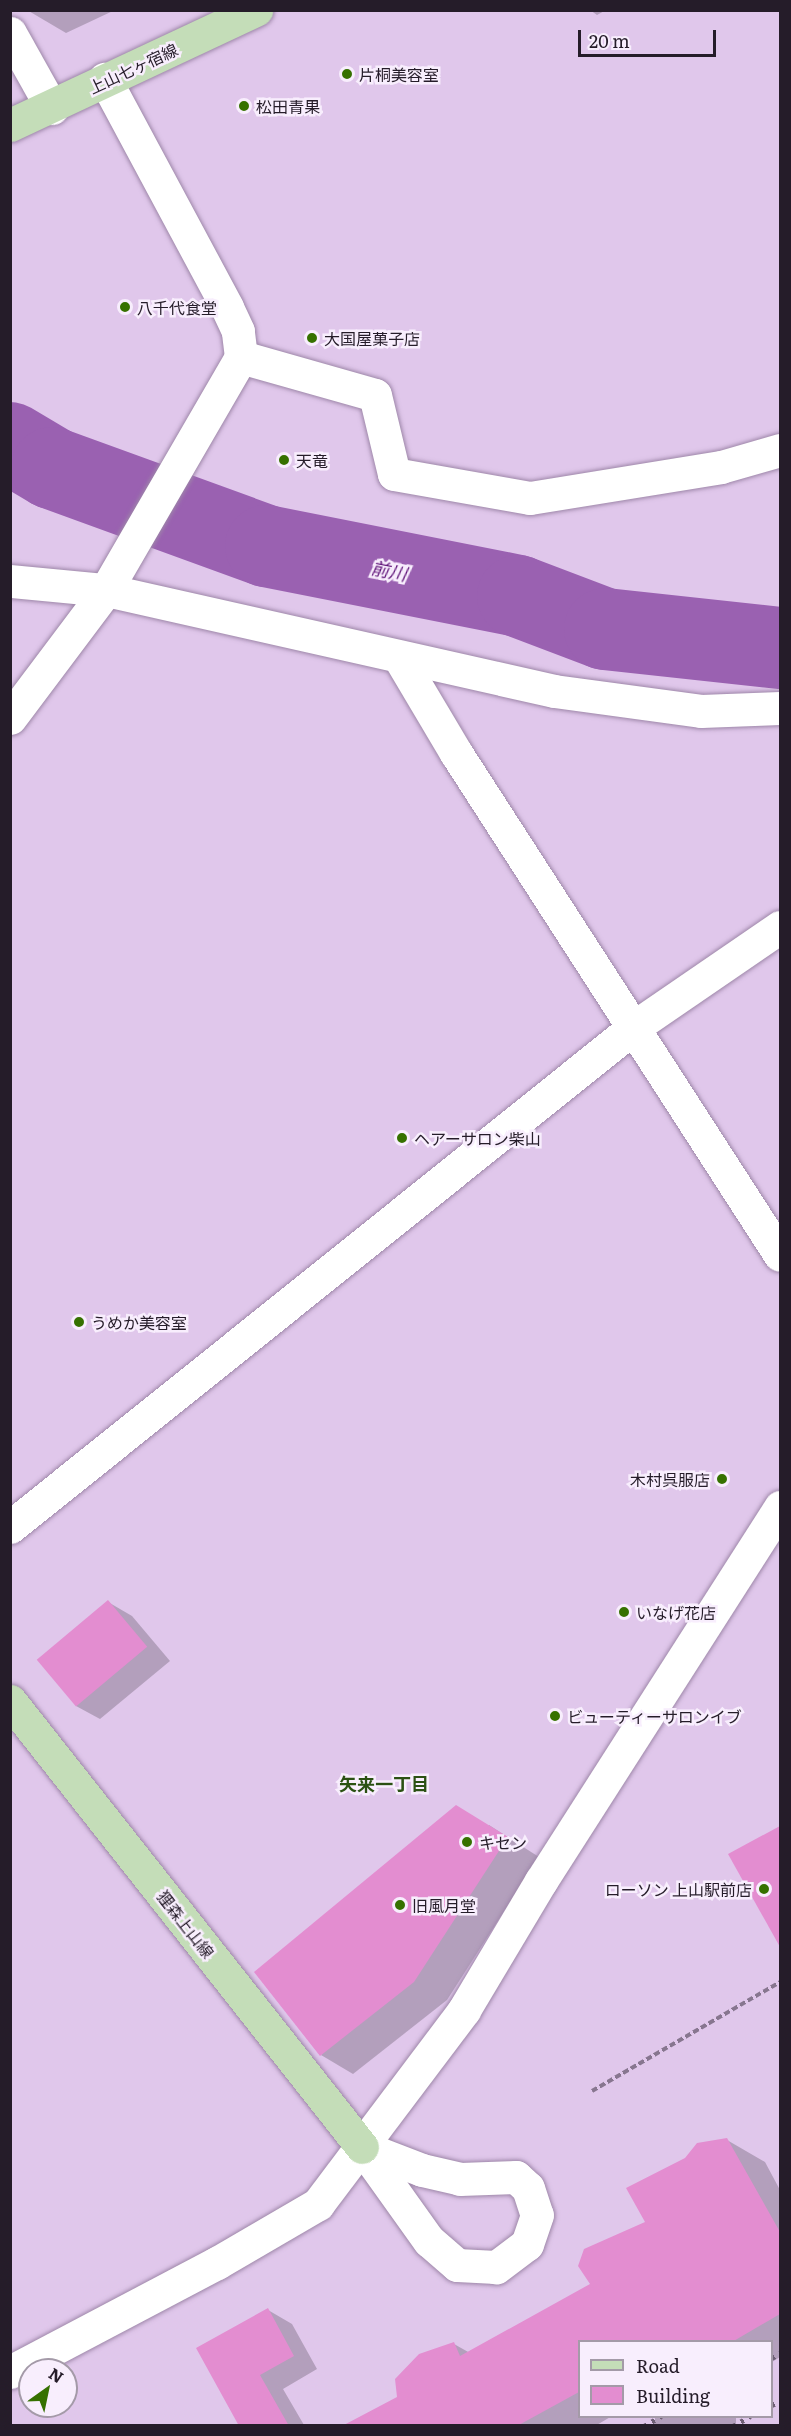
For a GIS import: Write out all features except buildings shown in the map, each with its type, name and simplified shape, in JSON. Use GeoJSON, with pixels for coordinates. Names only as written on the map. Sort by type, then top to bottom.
{"type":"FeatureCollection","features":[{"type":"Feature","properties":{"kind":"main road","name":"上山七ヶ宿線"},"geometry":{"type":"LineString","coordinates":[[10,125],[52,108],[105,79],[256,10]]}},
{"type":"Feature","properties":{"kind":"main road","name":"狸森上山線"},"geometry":{"type":"LineString","coordinates":[[10,1701],[362,2147]]}},
{"type":"Feature","properties":{"kind":"street"},"geometry":{"type":"LineString","coordinates":[[10,33],[52,108]]}},
{"type":"Feature","properties":{"kind":"street"},"geometry":{"type":"LineString","coordinates":[[10,718],[106,590],[241,357],[238,331],[227,307],[105,79]]}},
{"type":"Feature","properties":{"kind":"street"},"geometry":{"type":"LineString","coordinates":[[241,357],[375,395],[394,474],[530,498],[721,467],[780,450]]}},
{"type":"Feature","properties":{"kind":"street"},"geometry":{"type":"LineString","coordinates":[[10,581],[106,590],[554,691],[701,711],[780,708]]}},
{"type":"Feature","properties":{"kind":"street"},"geometry":{"type":"LineString","coordinates":[[399,657],[456,753],[780,1255]]}},
{"type":"Feature","properties":{"kind":"street"},"geometry":{"type":"LineString","coordinates":[[10,1527],[634,1027],[780,927]]}},
{"type":"Feature","properties":{"kind":"street"},"geometry":{"type":"LineString","coordinates":[[10,2372],[217,2264],[318,2204],[464,2010],[541,1881],[780,1507]]}},
{"type":"Feature","properties":{"kind":"street"},"geometry":{"type":"LineString","coordinates":[[362,2147],[422,2170],[460,2179],[516,2177],[528,2188],[537,2214],[526,2244],[496,2267],[457,2265],[429,2241],[362,2147]]}},
{"type":"Feature","properties":{"kind":"path"},"geometry":{"type":"LineString","coordinates":[[592,2091],[780,1982]]}},
{"type":"Feature","properties":{"kind":"waterway","name":"前川"},"geometry":{"type":"LineString","coordinates":[[10,443],[52,468],[266,546],[518,596],[605,629],[780,648]]}},
{"type":"Feature","properties":{"kind":"railway"},"geometry":{"type":"LineString","coordinates":[[773,2357],[780,2353]]}},
{"type":"Feature","properties":{"kind":"railway"},"geometry":{"type":"LineString","coordinates":[[773,2404],[780,2401]]}},
{"type":"Feature","properties":{"kind":"railway"},"geometry":{"type":"LineString","coordinates":[[644,2426],[658,2418]]}},
{"type":"Feature","properties":{"kind":"railway"},"geometry":{"type":"LineString","coordinates":[[733,2426],[747,2418]]}},
{"type":"Feature","properties":{"kind":"place","name":"片桐美容室"},"geometry":{"type":"Point","coordinates":[347,74]}},
{"type":"Feature","properties":{"kind":"place","name":"松田青果"},"geometry":{"type":"Point","coordinates":[244,106]}},
{"type":"Feature","properties":{"kind":"place","name":"八千代食堂"},"geometry":{"type":"Point","coordinates":[125,307]}},
{"type":"Feature","properties":{"kind":"place","name":"大国屋菓子店"},"geometry":{"type":"Point","coordinates":[312,338]}},
{"type":"Feature","properties":{"kind":"place","name":"天竜"},"geometry":{"type":"Point","coordinates":[284,460]}},
{"type":"Feature","properties":{"kind":"place","name":"ヘアーサロン柴山"},"geometry":{"type":"Point","coordinates":[402,1138]}},
{"type":"Feature","properties":{"kind":"place","name":"うめか美容室"},"geometry":{"type":"Point","coordinates":[79,1322]}},
{"type":"Feature","properties":{"kind":"place","name":"木村呉服店"},"geometry":{"type":"Point","coordinates":[722,1479]}},
{"type":"Feature","properties":{"kind":"place","name":"いなげ花店"},"geometry":{"type":"Point","coordinates":[624,1612]}},
{"type":"Feature","properties":{"kind":"place","name":"ビューティーサロンイブ"},"geometry":{"type":"Point","coordinates":[555,1716]}},
{"type":"Feature","properties":{"kind":"place","name":"キセン"},"geometry":{"type":"Point","coordinates":[467,1842]}},
{"type":"Feature","properties":{"kind":"place","name":"ローソン 上山駅前店"},"geometry":{"type":"Point","coordinates":[764,1889]}},
{"type":"Feature","properties":{"kind":"place","name":"旧風月堂"},"geometry":{"type":"Point","coordinates":[400,1905]}},
{"type":"Feature","properties":{"kind":"district","name":"矢来一丁目"},"geometry":{"type":"Point","coordinates":[384,1784]}}]}
